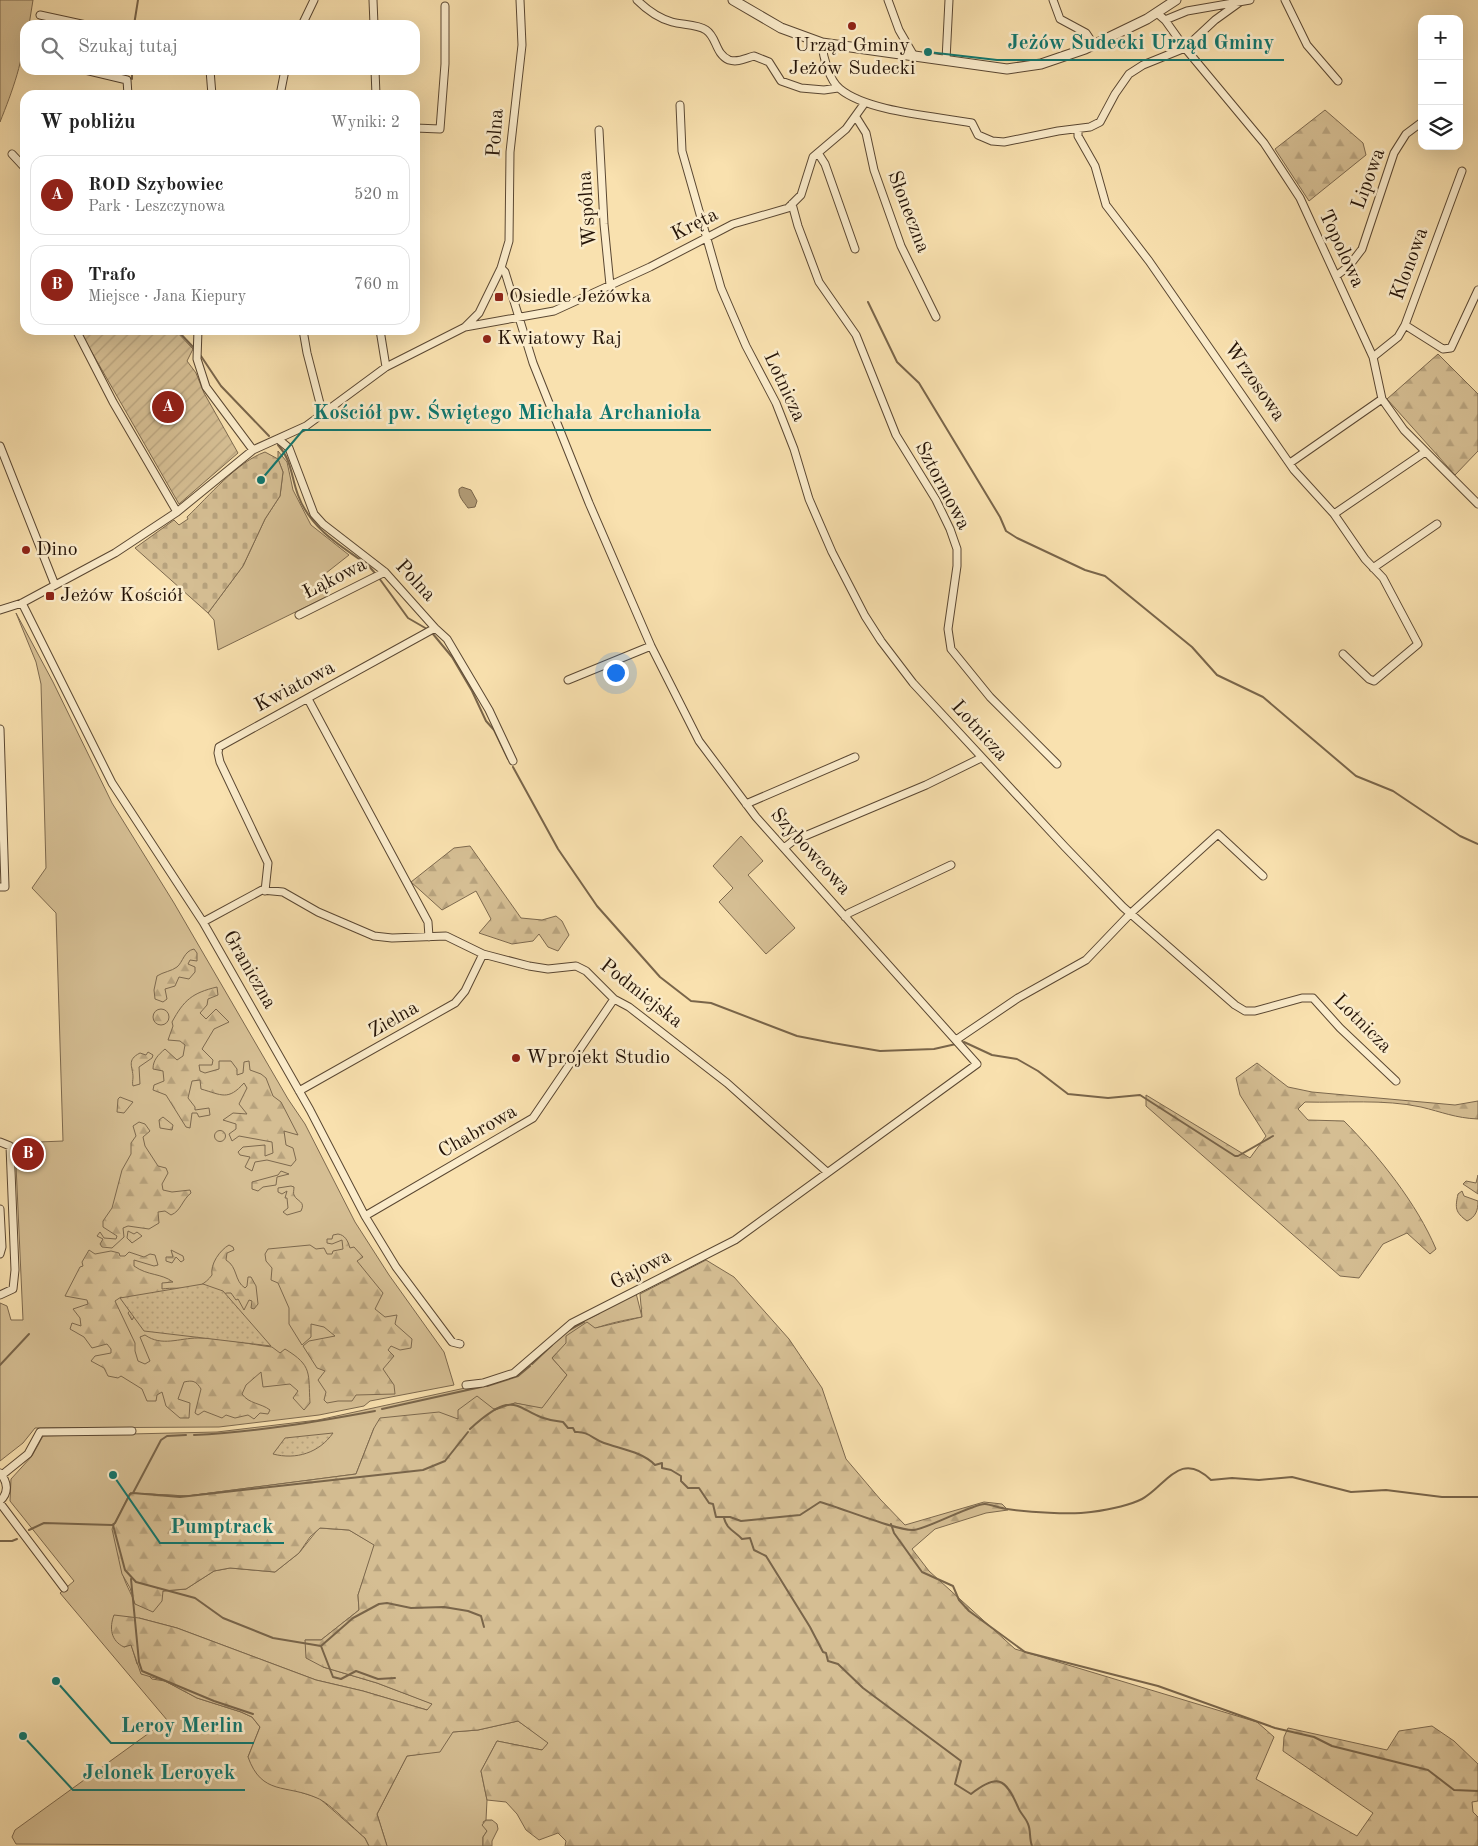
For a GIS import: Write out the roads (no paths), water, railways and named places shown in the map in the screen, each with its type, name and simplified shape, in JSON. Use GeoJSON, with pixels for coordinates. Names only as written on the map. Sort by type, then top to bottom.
{"type":"FeatureCollection","features":[{"type":"Feature","properties":{"kind":"street"},"geometry":{"type":"LineString","coordinates":[[304,20],[314,0]]}},
{"type":"Feature","properties":{"kind":"street"},"geometry":{"type":"LineString","coordinates":[[373,0],[374,20]]}},
{"type":"Feature","properties":{"kind":"street","name":"Polna"},"geometry":{"type":"LineString","coordinates":[[0,610],[22,603],[115,553],[177,512],[253,450],[323,415],[386,367],[466,327],[479,312],[501,268],[509,241],[510,152],[522,45],[520,0]]}},
{"type":"Feature","properties":{"kind":"street"},"geometry":{"type":"LineString","coordinates":[[636,0],[658,16],[672,22],[706,30],[717,50],[728,60],[738,61],[754,56],[769,62],[781,81],[800,88],[824,90],[838,88]]}},
{"type":"Feature","properties":{"kind":"street"},"geometry":{"type":"LineString","coordinates":[[734,0],[781,28],[822,44],[994,68],[1019,68],[1059,59],[1094,45],[1157,13],[1176,0]]}},
{"type":"Feature","properties":{"kind":"street"},"geometry":{"type":"LineString","coordinates":[[888,0],[899,30],[914,56]]}},
{"type":"Feature","properties":{"kind":"street"},"geometry":{"type":"LineString","coordinates":[[946,60],[949,0]]}},
{"type":"Feature","properties":{"kind":"street"},"geometry":{"type":"LineString","coordinates":[[1053,0],[1060,19],[1086,33],[1094,45]]}},
{"type":"Feature","properties":{"kind":"street"},"geometry":{"type":"LineString","coordinates":[[1165,20],[1186,11],[1250,0]]}},
{"type":"Feature","properties":{"kind":"street"},"geometry":{"type":"LineString","coordinates":[[1285,0],[1307,45],[1338,81]]}},
{"type":"Feature","properties":{"kind":"street"},"geometry":{"type":"LineString","coordinates":[[822,44],[830,75],[838,88],[864,104],[972,123],[978,135],[992,141],[1004,142],[1058,131],[1078,130],[1100,122],[1115,94],[1129,74],[1185,48],[1215,20],[1240,2]]}},
{"type":"Feature","properties":{"kind":"street"},"geometry":{"type":"LineString","coordinates":[[420,128],[440,129],[445,64],[445,6]]}},
{"type":"Feature","properties":{"kind":"street","name":"Topolowa"},"geometry":{"type":"LineString","coordinates":[[1157,13],[1165,20],[1185,48],[1272,156],[1300,198],[1373,357],[1382,399],[1404,430],[1478,504]]}},
{"type":"Feature","properties":{"kind":"street"},"geometry":{"type":"LineString","coordinates":[[40,15],[63,20]]}},
{"type":"Feature","properties":{"kind":"street"},"geometry":{"type":"LineString","coordinates":[[106,75],[127,80]]}},
{"type":"Feature","properties":{"kind":"street"},"geometry":{"type":"LineString","coordinates":[[126,75],[128,90]]}},
{"type":"Feature","properties":{"kind":"street"},"geometry":{"type":"LineString","coordinates":[[210,75],[212,90]]}},
{"type":"Feature","properties":{"kind":"street"},"geometry":{"type":"LineString","coordinates":[[281,90],[284,75]]}},
{"type":"Feature","properties":{"kind":"street"},"geometry":{"type":"LineString","coordinates":[[375,75],[376,90]]}},
{"type":"Feature","properties":{"kind":"street"},"geometry":{"type":"LineString","coordinates":[[792,204],[801,195],[813,157],[856,118],[864,104]]}},
{"type":"Feature","properties":{"kind":"street","name":"Lotnicza"},"geometry":{"type":"LineString","coordinates":[[680,105],[682,151],[721,288],[746,346],[780,412],[794,449],[809,499],[832,552],[865,616],[913,683],[981,758],[1131,914],[1223,995],[1245,1010],[1255,1012],[1302,998],[1312,998],[1340,1028],[1396,1081]]}},
{"type":"Feature","properties":{"kind":"street","name":"Słoneczna"},"geometry":{"type":"LineString","coordinates":[[856,118],[866,134],[874,170],[901,246],[936,317]]}},
{"type":"Feature","properties":{"kind":"street","name":"Lipowa"},"geometry":{"type":"LineString","coordinates":[[1336,276],[1349,266],[1362,249],[1394,152],[1406,134],[1418,125]]}},
{"type":"Feature","properties":{"kind":"street","name":"Wspólna"},"geometry":{"type":"LineString","coordinates":[[600,130],[604,224],[610,285]]}},
{"type":"Feature","properties":{"kind":"street","name":"Wrzosowa"},"geometry":{"type":"LineString","coordinates":[[1078,130],[1078,136],[1095,166],[1106,205],[1149,261],[1290,463],[1334,514],[1390,589],[1418,644],[1374,681],[1369,680],[1344,654]]}},
{"type":"Feature","properties":{"kind":"street"},"geometry":{"type":"LineString","coordinates":[[818,153],[825,164],[855,249]]}},
{"type":"Feature","properties":{"kind":"street"},"geometry":{"type":"LineString","coordinates":[[12,154],[20,163]]}},
{"type":"Feature","properties":{"kind":"street","name":"Klonowa"},"geometry":{"type":"LineString","coordinates":[[1373,357],[1398,337],[1405,324],[1462,171]]}},
{"type":"Feature","properties":{"kind":"street","name":"Kręta"},"geometry":{"type":"LineString","coordinates":[[466,327],[519,319],[554,311],[650,267],[733,224],[758,218],[792,204]]}},
{"type":"Feature","properties":{"kind":"street","name":"Sztormowa"},"geometry":{"type":"LineString","coordinates":[[792,204],[800,234],[819,282],[856,335],[896,435],[936,500],[957,549],[957,566],[948,629],[950,649],[990,697],[1057,764]]}},
{"type":"Feature","properties":{"kind":"street"},"geometry":{"type":"LineString","coordinates":[[501,268],[505,272],[519,319]]}},
{"type":"Feature","properties":{"kind":"street"},"geometry":{"type":"LineString","coordinates":[[1405,324],[1443,349],[1451,348],[1478,290]]}},
{"type":"Feature","properties":{"kind":"street","name":"Szybowcowa"},"geometry":{"type":"LineString","coordinates":[[519,319],[533,363],[575,469],[651,646],[699,741],[746,804],[784,848],[978,1064],[827,1172]]}},
{"type":"Feature","properties":{"kind":"street"},"geometry":{"type":"LineString","coordinates":[[79,335],[113,402],[177,512]]}},
{"type":"Feature","properties":{"kind":"street"},"geometry":{"type":"LineString","coordinates":[[198,335],[197,359],[206,387],[253,450]]}},
{"type":"Feature","properties":{"kind":"street"},"geometry":{"type":"LineString","coordinates":[[304,335],[323,415]]}},
{"type":"Feature","properties":{"kind":"street"},"geometry":{"type":"LineString","coordinates":[[381,335],[386,367]]}},
{"type":"Feature","properties":{"kind":"street"},"geometry":{"type":"LineString","coordinates":[[1290,463],[1382,399]]}},
{"type":"Feature","properties":{"kind":"street","name":"Polna"},"geometry":{"type":"LineString","coordinates":[[278,439],[289,448],[316,517],[322,524],[385,572],[447,639],[460,658],[489,710],[513,761]]}},
{"type":"Feature","properties":{"kind":"street"},"geometry":{"type":"LineString","coordinates":[[0,446],[55,585]]}},
{"type":"Feature","properties":{"kind":"street"},"geometry":{"type":"LineString","coordinates":[[1334,514],[1425,452]]}},
{"type":"Feature","properties":{"kind":"street"},"geometry":{"type":"LineString","coordinates":[[1374,568],[1437,524]]}},
{"type":"Feature","properties":{"kind":"street","name":"Łąkowa"},"geometry":{"type":"LineString","coordinates":[[299,615],[385,572]]}},
{"type":"Feature","properties":{"kind":"street","name":"Graniczna"},"geometry":{"type":"LineString","coordinates":[[22,603],[112,782],[203,922],[300,1091],[365,1216],[414,1291],[452,1342],[460,1344]]}},
{"type":"Feature","properties":{"kind":"street","name":"Kwiatowa"},"geometry":{"type":"LineString","coordinates":[[265,891],[268,863],[220,762],[219,747],[435,628]]}},
{"type":"Feature","properties":{"kind":"street"},"geometry":{"type":"LineString","coordinates":[[568,680],[651,646]]}},
{"type":"Feature","properties":{"kind":"street"},"geometry":{"type":"LineString","coordinates":[[308,699],[428,922],[429,937]]}},
{"type":"Feature","properties":{"kind":"street"},"geometry":{"type":"LineString","coordinates":[[0,728],[5,887],[0,887]]}},
{"type":"Feature","properties":{"kind":"street"},"geometry":{"type":"LineString","coordinates":[[746,804],[855,757]]}},
{"type":"Feature","properties":{"kind":"street"},"geometry":{"type":"LineString","coordinates":[[784,848],[793,841],[926,785],[981,758]]}},
{"type":"Feature","properties":{"kind":"street"},"geometry":{"type":"LineString","coordinates":[[956,1040],[1018,998],[1086,960],[1131,914],[1218,834],[1263,876]]}},
{"type":"Feature","properties":{"kind":"street"},"geometry":{"type":"LineString","coordinates":[[845,917],[848,913],[951,865]]}},
{"type":"Feature","properties":{"kind":"street"},"geometry":{"type":"LineString","coordinates":[[203,922],[262,890],[265,891]]}},
{"type":"Feature","properties":{"kind":"street","name":"Podmiejska"},"geometry":{"type":"LineString","coordinates":[[265,891],[283,892],[318,912],[374,936],[392,938],[446,936],[483,954],[548,968],[576,966],[586,971],[614,999],[628,1007],[726,1083],[827,1172]]}},
{"type":"Feature","properties":{"kind":"street","name":"Zielna"},"geometry":{"type":"LineString","coordinates":[[300,1091],[455,1003],[465,991],[483,954]]}},
{"type":"Feature","properties":{"kind":"street","name":"Chabrowa"},"geometry":{"type":"LineString","coordinates":[[365,1216],[533,1118],[614,999]]}},
{"type":"Feature","properties":{"kind":"street"},"geometry":{"type":"LineString","coordinates":[[0,1142],[10,1146],[15,1270],[13,1289],[0,1295]]}},
{"type":"Feature","properties":{"kind":"street","name":"Gajowa"},"geometry":{"type":"LineString","coordinates":[[466,1385],[514,1373],[572,1323],[727,1244],[827,1172]]}},
{"type":"Feature","properties":{"kind":"street"},"geometry":{"type":"LineString","coordinates":[[0,1209],[0,1254]]}},
{"type":"Feature","properties":{"kind":"street"},"geometry":{"type":"LineString","coordinates":[[64,1588],[0,1502],[7,1486],[1,1474],[28,1454],[40,1432],[132,1431]]}},
{"type":"Feature","properties":{"kind":"waterway"},"geometry":{"type":"LineString","coordinates":[[135,20],[138,0]]}},
{"type":"Feature","properties":{"kind":"waterway"},"geometry":{"type":"LineString","coordinates":[[868,302],[897,362],[919,383],[1000,517],[1006,531],[1085,570],[1105,576],[1192,647],[1217,675],[1263,697],[1356,776],[1393,791],[1460,836],[1478,844]]}},
{"type":"Feature","properties":{"kind":"waterway"},"geometry":{"type":"LineString","coordinates":[[182,335],[194,348]]}},
{"type":"Feature","properties":{"kind":"waterway"},"geometry":{"type":"LineString","coordinates":[[201,356],[221,386],[269,436]]}},
{"type":"Feature","properties":{"kind":"waterway"},"geometry":{"type":"LineString","coordinates":[[278,445],[286,457],[298,495],[310,517],[327,535],[368,565],[374,572]]}},
{"type":"Feature","properties":{"kind":"waterway"},"geometry":{"type":"LineString","coordinates":[[379,578],[408,618],[427,629]]}},
{"type":"Feature","properties":{"kind":"waterway"},"geometry":{"type":"LineString","coordinates":[[433,634],[452,657],[472,691],[486,721],[494,730],[508,759]]}},
{"type":"Feature","properties":{"kind":"waterway"},"geometry":{"type":"LineString","coordinates":[[513,767],[558,849],[597,906],[660,977],[691,1001],[711,1003],[797,1036],[880,1051],[934,1049],[956,1044]]}},
{"type":"Feature","properties":{"kind":"waterway"},"geometry":{"type":"LineString","coordinates":[[964,1042],[992,1055],[1017,1059],[1038,1071],[1068,1094],[1108,1098],[1140,1095],[1235,1156],[1273,1136]]}},
{"type":"Feature","properties":{"kind":"waterway"},"geometry":{"type":"LineString","coordinates":[[589,1318],[599,1313]]}},
{"type":"Feature","properties":{"kind":"waterway"},"geometry":{"type":"LineString","coordinates":[[566,1332],[584,1322]]}},
{"type":"Feature","properties":{"kind":"waterway"},"geometry":{"type":"LineString","coordinates":[[0,1365],[29,1334]]}},
{"type":"Feature","properties":{"kind":"waterway"},"geometry":{"type":"LineString","coordinates":[[532,1364],[552,1345]]}},
{"type":"Feature","properties":{"kind":"waterway"},"geometry":{"type":"LineString","coordinates":[[487,1386],[518,1376],[530,1366]]}},
{"type":"Feature","properties":{"kind":"waterway"},"geometry":{"type":"LineString","coordinates":[[382,1409],[481,1387]]}},
{"type":"Feature","properties":{"kind":"waterway"},"geometry":{"type":"LineString","coordinates":[[470,1429],[500,1407],[518,1406],[535,1415],[563,1422],[568,1428],[573,1428],[575,1432],[587,1434],[604,1443],[638,1454],[655,1465],[662,1463],[662,1468],[671,1470],[681,1476],[681,1481],[688,1488],[699,1488],[709,1503],[713,1504],[716,1517],[730,1517],[741,1521],[800,1515],[820,1502],[907,1530],[921,1528],[972,1507],[985,1504],[1007,1509],[1037,1512],[1091,1512],[1117,1507],[1142,1499],[1174,1473],[1190,1468],[1200,1471],[1211,1480],[1232,1478],[1259,1480],[1292,1477],[1351,1492],[1386,1490],[1442,1497],[1478,1497]]}},
{"type":"Feature","properties":{"kind":"waterway"},"geometry":{"type":"LineString","coordinates":[[194,1435],[240,1432],[375,1411]]}},
{"type":"Feature","properties":{"kind":"waterway"},"geometry":{"type":"LineString","coordinates":[[29,1530],[44,1523],[112,1525],[115,1523],[130,1494],[133,1493],[180,1497],[423,1470],[445,1461],[468,1432]]}},
{"type":"Feature","properties":{"kind":"waterway"},"geometry":{"type":"LineString","coordinates":[[133,1493],[161,1440],[167,1436],[186,1435]]}},
{"type":"Feature","properties":{"kind":"waterway"},"geometry":{"type":"LineString","coordinates":[[724,1518],[727,1525],[742,1539],[750,1538],[754,1550],[766,1556],[810,1627],[823,1652],[826,1653],[828,1661],[838,1664],[863,1688],[961,1761],[955,1784],[971,1794],[987,1783],[994,1781],[1004,1784],[1027,1822],[1032,1846]]}},
{"type":"Feature","properties":{"kind":"waterway"},"geometry":{"type":"LineString","coordinates":[[891,1524],[894,1533],[922,1572],[953,1586],[959,1600],[969,1611],[1025,1652],[1158,1686],[1275,1728],[1314,1737],[1332,1746],[1428,1770],[1454,1790],[1478,1791]]}},
{"type":"Feature","properties":{"kind":"waterway"},"geometry":{"type":"LineString","coordinates":[[113,1525],[125,1570],[136,1582],[195,1598],[223,1618],[273,1638],[321,1646],[353,1618],[379,1604],[387,1603],[411,1608],[444,1607],[468,1611],[481,1616],[484,1627]]}},
{"type":"Feature","properties":{"kind":"waterway"},"geometry":{"type":"LineString","coordinates":[[0,1541],[17,1539]]}},
{"type":"Feature","properties":{"kind":"waterway"},"geometry":{"type":"LineString","coordinates":[[131,1579],[139,1662],[142,1671],[214,1701],[253,1714]]}},
{"type":"Feature","properties":{"kind":"waterway"},"geometry":{"type":"LineString","coordinates":[[321,1646],[333,1677],[341,1679],[356,1671],[378,1679],[395,1678]]}},
{"type":"Feature","properties":{"kind":"place","name":"Urząd Gminy Jeżów Sudecki"},"geometry":{"type":"Point","coordinates":[852,26]}},
{"type":"Feature","properties":{"kind":"place","name":"Jeżów Sudecki Urząd Gminy"},"geometry":{"type":"Point","coordinates":[928,52]}},
{"type":"Feature","properties":{"kind":"place","name":"Osiedle Jeżówka"},"geometry":{"type":"Point","coordinates":[499,297]}},
{"type":"Feature","properties":{"kind":"place","name":"Kwiatowy Raj"},"geometry":{"type":"Point","coordinates":[487,339]}},
{"type":"Feature","properties":{"kind":"place","name":"ROD Szybowiec"},"geometry":{"type":"Point","coordinates":[168,407]}},
{"type":"Feature","properties":{"kind":"place","name":"Kościół pw. Świętego Michała Archanioła"},"geometry":{"type":"Point","coordinates":[261,480]}},
{"type":"Feature","properties":{"kind":"place","name":"Dino"},"geometry":{"type":"Point","coordinates":[26,550]}},
{"type":"Feature","properties":{"kind":"place","name":"Jeżów Kościół"},"geometry":{"type":"Point","coordinates":[50,596]}},
{"type":"Feature","properties":{"kind":"place","name":"Wprojekt Studio"},"geometry":{"type":"Point","coordinates":[516,1058]}},
{"type":"Feature","properties":{"kind":"place","name":"Trafo"},"geometry":{"type":"Point","coordinates":[28,1154]}},
{"type":"Feature","properties":{"kind":"place","name":"Pumptrack"},"geometry":{"type":"Point","coordinates":[113,1475]}},
{"type":"Feature","properties":{"kind":"place","name":"Leroy Merlin"},"geometry":{"type":"Point","coordinates":[56,1681]}},
{"type":"Feature","properties":{"kind":"place","name":"Jelonek Leroyek"},"geometry":{"type":"Point","coordinates":[23,1736]}}]}
